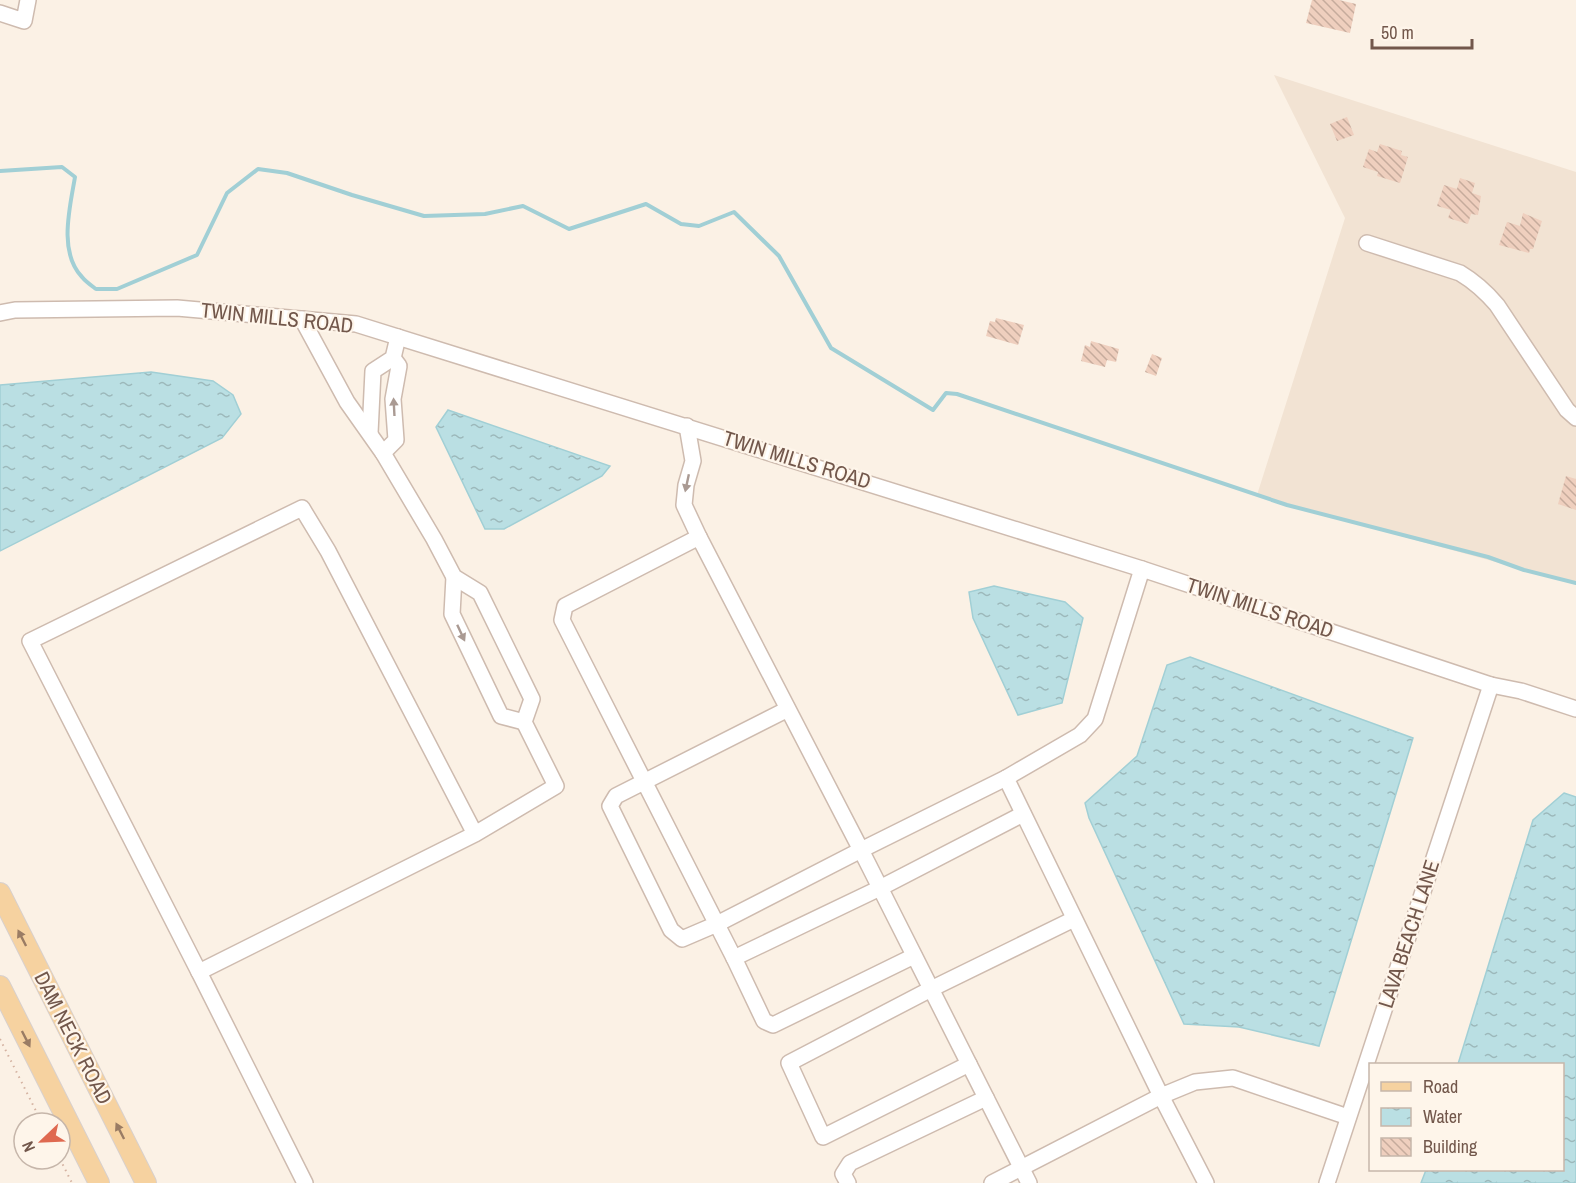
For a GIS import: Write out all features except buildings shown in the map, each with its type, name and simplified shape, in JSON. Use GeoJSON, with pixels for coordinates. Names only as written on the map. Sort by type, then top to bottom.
{"type":"FeatureCollection","features":[{"type":"Feature","properties":{"kind":"main road","name":"DAM NECK ROAD"},"geometry":{"type":"LineString","coordinates":[[0,893],[146,1183]]}},
{"type":"Feature","properties":{"kind":"main road","name":"DAM NECK ROAD"},"geometry":{"type":"LineString","coordinates":[[0,987],[99,1183]]}},
{"type":"Feature","properties":{"kind":"street"},"geometry":{"type":"LineString","coordinates":[[0,13],[24,21],[28,0]]}},
{"type":"Feature","properties":{"kind":"street"},"geometry":{"type":"LineString","coordinates":[[1367,243],[1460,273],[1473,281],[1497,305],[1567,410],[1576,418]]}},
{"type":"Feature","properties":{"kind":"street","name":"TWIN MILLS ROAD"},"geometry":{"type":"LineString","coordinates":[[0,313],[15,310],[177,308],[356,324],[1142,569],[1491,685],[1521,691],[1576,709]]}},
{"type":"Feature","properties":{"kind":"street"},"geometry":{"type":"LineString","coordinates":[[199,972],[475,834],[556,786],[524,722],[532,699],[480,593],[454,577],[383,453],[347,402],[302,319]]}},
{"type":"Feature","properties":{"kind":"street"},"geometry":{"type":"LineString","coordinates":[[370,433],[373,371],[393,358],[398,337]]}},
{"type":"Feature","properties":{"kind":"street"},"geometry":{"type":"LineString","coordinates":[[383,453],[396,440],[393,399],[399,366],[393,358]]}},
{"type":"Feature","properties":{"kind":"street"},"geometry":{"type":"LineString","coordinates":[[687,426],[693,462],[686,485],[684,505],[1029,1183]]}},
{"type":"Feature","properties":{"kind":"street"},"geometry":{"type":"LineString","coordinates":[[305,1183],[30,641],[302,508],[328,551],[475,834]]}},
{"type":"Feature","properties":{"kind":"street"},"geometry":{"type":"LineString","coordinates":[[699,537],[565,606],[562,620],[764,1021],[773,1025],[914,956]]}},
{"type":"Feature","properties":{"kind":"street"},"geometry":{"type":"LineString","coordinates":[[788,709],[616,796],[610,806],[671,930],[682,939],[717,924],[1006,778],[1080,735],[1095,719],[1142,569]]}},
{"type":"Feature","properties":{"kind":"street"},"geometry":{"type":"LineString","coordinates":[[454,577],[452,614],[501,716],[524,722]]}},
{"type":"Feature","properties":{"kind":"street","name":"LAVA BEACH LANE"},"geometry":{"type":"LineString","coordinates":[[1326,1183],[1491,685]]}},
{"type":"Feature","properties":{"kind":"street"},"geometry":{"type":"LineString","coordinates":[[1006,778],[1161,1096],[1206,1183]]}},
{"type":"Feature","properties":{"kind":"street"},"geometry":{"type":"LineString","coordinates":[[734,958],[880,888],[1023,814]]}},
{"type":"Feature","properties":{"kind":"street"},"geometry":{"type":"LineString","coordinates":[[969,1064],[823,1137],[789,1063],[931,989],[1074,919]]}},
{"type":"Feature","properties":{"kind":"street"},"geometry":{"type":"LineString","coordinates":[[992,1183],[1161,1096],[1195,1082],[1233,1078],[1348,1117]]}},
{"type":"Feature","properties":{"kind":"street"},"geometry":{"type":"LineString","coordinates":[[848,1183],[843,1174],[850,1163],[986,1098]]}},
{"type":"Feature","properties":{"kind":"path"},"geometry":{"type":"LineString","coordinates":[[0,1040],[36,1111]]}},
{"type":"Feature","properties":{"kind":"shaded area"},"geometry":{"type":"Polygon","coordinates":[[[1274,75],[1576,172],[1576,584],[1257,495],[1345,218],[1274,75]]]}},
{"type":"Feature","properties":{"kind":"water"},"geometry":{"type":"Polygon","coordinates":[[[151,372],[213,381],[233,395],[241,414],[222,438],[0,551],[0,385],[151,372]]]}},
{"type":"Feature","properties":{"kind":"water"},"geometry":{"type":"Polygon","coordinates":[[[448,410],[610,466],[602,476],[504,529],[485,529],[436,427],[448,410]]]}},
{"type":"Feature","properties":{"kind":"water"},"geometry":{"type":"Polygon","coordinates":[[[994,586],[1065,602],[1083,618],[1062,703],[1018,715],[973,618],[969,592],[994,586]]]}},
{"type":"Feature","properties":{"kind":"water"},"geometry":{"type":"Polygon","coordinates":[[[1190,657],[1413,738],[1319,1046],[1239,1027],[1184,1024],[1089,818],[1085,803],[1137,756],[1167,665],[1190,657]]]}},
{"type":"Feature","properties":{"kind":"water"},"geometry":{"type":"Polygon","coordinates":[[[1564,793],[1576,797],[1576,1183],[1421,1183],[1426,1171],[1564,1171],[1564,1063],[1458,1063],[1533,820],[1564,793]]]}},
{"type":"Feature","properties":{"kind":"waterway"},"geometry":{"type":"LineString","coordinates":[[0,171],[62,167],[75,177],[68,229],[70,255],[82,277],[96,289],[117,289],[197,255],[227,193],[258,169],[287,173],[424,216],[485,214],[523,206],[569,229],[646,204],[681,224],[699,226],[734,212],[779,256],[831,348],[933,410],[946,393],[957,394],[1287,505],[1488,557],[1524,570],[1576,583]]}}]}
